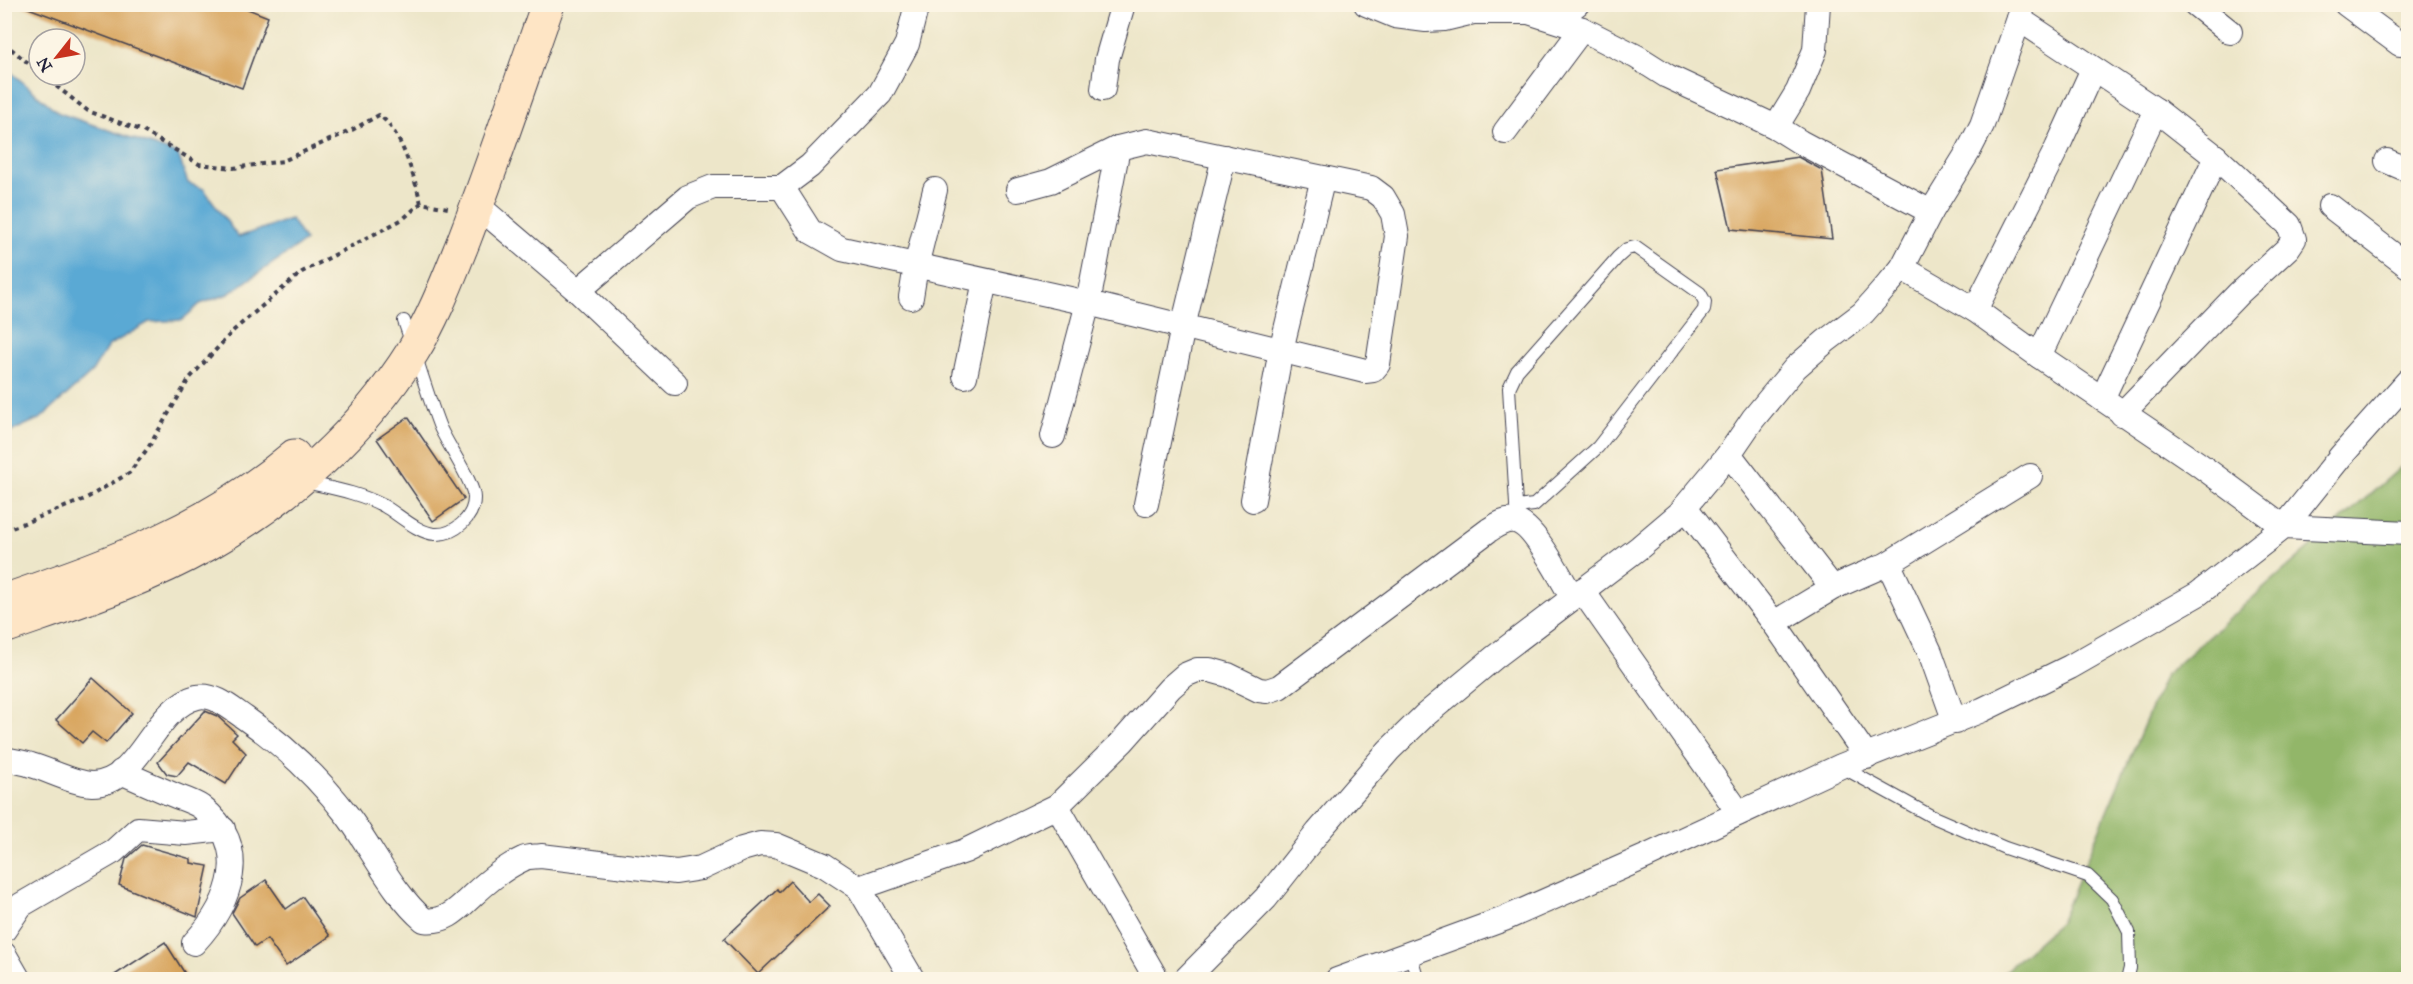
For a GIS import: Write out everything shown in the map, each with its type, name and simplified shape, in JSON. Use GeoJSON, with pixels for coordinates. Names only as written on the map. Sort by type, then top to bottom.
{"type":"FeatureCollection","features":[{"type":"Feature","properties":{"kind":"main road"},"geometry":{"type":"LineString","coordinates":[[4,601],[149,547],[325,458],[371,409],[409,335],[442,294],[450,206],[526,4]]}},
{"type":"Feature","properties":{"kind":"main road"},"geometry":{"type":"LineString","coordinates":[[450,206],[548,4]]}},
{"type":"Feature","properties":{"kind":"main road"},"geometry":{"type":"LineString","coordinates":[[4,627],[171,564],[238,526],[287,477]]}},
{"type":"Feature","properties":{"kind":"street"},"geometry":{"type":"LineString","coordinates":[[578,291],[688,197],[713,187],[782,187],[810,166],[880,94],[907,44],[917,4]]}},
{"type":"Feature","properties":{"kind":"street"},"geometry":{"type":"LineString","coordinates":[[1103,89],[1107,59],[1124,4]]}},
{"type":"Feature","properties":{"kind":"street"},"geometry":{"type":"LineString","coordinates":[[1366,4],[1400,10],[1426,20],[1444,19],[1473,12],[1529,12],[1582,29],[1637,57],[1667,76],[1776,127],[1931,212]]}},
{"type":"Feature","properties":{"kind":"street"},"geometry":{"type":"LineString","coordinates":[[1556,20],[1577,4]]}},
{"type":"Feature","properties":{"kind":"street"},"geometry":{"type":"LineString","coordinates":[[1776,127],[1798,92],[1815,50],[1818,4]]}},
{"type":"Feature","properties":{"kind":"street"},"geometry":{"type":"LineString","coordinates":[[2195,4],[2230,32]]}},
{"type":"Feature","properties":{"kind":"street"},"geometry":{"type":"LineString","coordinates":[[2346,4],[2406,41]]}},
{"type":"Feature","properties":{"kind":"street"},"geometry":{"type":"LineString","coordinates":[[1185,980],[1266,898],[1318,832],[1389,750],[1424,716],[1577,594],[1640,548],[1685,507],[1730,454],[1753,419],[1795,368],[1818,347],[1863,313],[1902,268],[1931,212],[1968,152],[1982,124],[2021,12],[2093,69],[2156,110],[2216,158],[2289,225],[2294,240],[2239,293],[2122,414]]}},
{"type":"Feature","properties":{"kind":"street"},"geometry":{"type":"LineString","coordinates":[[1505,132],[1582,29]]}},
{"type":"Feature","properties":{"kind":"street"},"geometry":{"type":"LineString","coordinates":[[1976,310],[2057,148],[2093,69]]}},
{"type":"Feature","properties":{"kind":"street"},"geometry":{"type":"LineString","coordinates":[[2039,356],[2156,110]]}},
{"type":"Feature","properties":{"kind":"street"},"geometry":{"type":"LineString","coordinates":[[782,187],[810,231],[842,249],[1088,303],[1365,371],[1373,370],[1378,364],[1396,236],[1393,214],[1383,197],[1371,189],[1147,141],[1118,148],[1051,181],[1018,190]]}},
{"type":"Feature","properties":{"kind":"street"},"geometry":{"type":"LineString","coordinates":[[1053,436],[1088,303],[1118,148]]}},
{"type":"Feature","properties":{"kind":"street"},"geometry":{"type":"LineString","coordinates":[[1146,504],[1183,327],[1224,158]]}},
{"type":"Feature","properties":{"kind":"street"},"geometry":{"type":"LineString","coordinates":[[2102,399],[2216,158]]}},
{"type":"Feature","properties":{"kind":"street"},"geometry":{"type":"LineString","coordinates":[[1253,500],[1281,350],[1323,178]]}},
{"type":"Feature","properties":{"kind":"street"},"geometry":{"type":"LineString","coordinates":[[911,297],[916,266],[935,190]]}},
{"type":"Feature","properties":{"kind":"street"},"geometry":{"type":"LineString","coordinates":[[450,206],[578,291],[675,383]]}},
{"type":"Feature","properties":{"kind":"street"},"geometry":{"type":"LineString","coordinates":[[2330,206],[2409,266]]}},
{"type":"Feature","properties":{"kind":"street"},"geometry":{"type":"LineString","coordinates":[[1902,268],[1976,310],[2284,527],[2409,533]]}},
{"type":"Feature","properties":{"kind":"street"},"geometry":{"type":"LineString","coordinates":[[965,375],[985,281]]}},
{"type":"Feature","properties":{"kind":"street"},"geometry":{"type":"LineString","coordinates":[[1337,980],[1504,919],[1841,766],[1955,722],[2070,667],[2198,594],[2284,527],[2341,456],[2409,381]]}},
{"type":"Feature","properties":{"kind":"street"},"geometry":{"type":"LineString","coordinates":[[1730,454],[1821,574],[1834,587]]}},
{"type":"Feature","properties":{"kind":"street"},"geometry":{"type":"LineString","coordinates":[[1774,623],[1834,587],[1884,566],[2030,476]]}},
{"type":"Feature","properties":{"kind":"street"},"geometry":{"type":"LineString","coordinates":[[1685,507],[1774,623],[1867,757]]}},
{"type":"Feature","properties":{"kind":"street"},"geometry":{"type":"LineString","coordinates":[[859,888],[965,851],[1057,806],[1185,675],[1197,670],[1210,670],[1228,675],[1259,690],[1267,691],[1279,687],[1489,530],[1517,514],[1739,813]]}},
{"type":"Feature","properties":{"kind":"street"},"geometry":{"type":"LineString","coordinates":[[1884,566],[1892,572],[1899,584],[1930,652],[1955,722]]}},
{"type":"Feature","properties":{"kind":"street"},"geometry":{"type":"LineString","coordinates":[[4,759],[31,764],[92,784],[110,779],[142,752],[166,716],[191,699],[204,696],[226,704],[267,733],[312,773],[347,814],[409,905],[424,920],[444,919],[525,857],[541,856],[676,873],[701,868],[742,849],[760,844],[776,845],[825,865],[859,888],[912,980]]}},
{"type":"Feature","properties":{"kind":"street"},"geometry":{"type":"LineString","coordinates":[[121,772],[200,806],[223,830],[230,848],[232,865],[230,884],[217,916],[194,943]]}},
{"type":"Feature","properties":{"kind":"street"},"geometry":{"type":"LineString","coordinates":[[1057,806],[1157,980]]}},
{"type":"Feature","properties":{"kind":"street"},"geometry":{"type":"LineString","coordinates":[[4,930],[21,905],[114,851],[138,829],[186,833],[223,830]]}},
{"type":"Feature","properties":{"kind":"street"},"geometry":{"type":"LineString","coordinates":[[4,954],[19,980]]}},
{"type":"Feature","properties":{"kind":"lane"},"geometry":{"type":"LineString","coordinates":[[1635,247],[1700,293],[1705,302],[1704,310],[1598,447],[1534,505],[1517,514],[1509,388],[1517,371],[1610,266],[1627,249],[1635,247]]}},
{"type":"Feature","properties":{"kind":"lane"},"geometry":{"type":"LineString","coordinates":[[287,477],[351,493],[383,506],[409,523],[434,534],[447,532],[463,523],[472,513],[474,496],[440,426],[409,335]]}},
{"type":"Feature","properties":{"kind":"lane"},"geometry":{"type":"LineString","coordinates":[[1841,766],[1931,816],[2005,848],[2088,876],[2112,899],[2129,932],[2130,968],[2127,980]]}},
{"type":"Feature","properties":{"kind":"lane"},"geometry":{"type":"LineString","coordinates":[[1410,953],[1418,980]]}},
{"type":"Feature","properties":{"kind":"path"},"geometry":{"type":"LineString","coordinates":[[4,43],[27,63]]}},
{"type":"Feature","properties":{"kind":"path"},"geometry":{"type":"LineString","coordinates":[[4,531],[85,500],[129,473],[148,448],[189,379],[234,330],[302,272],[403,219],[450,206],[400,146],[388,122],[379,115],[283,162],[233,168],[199,164],[143,131],[88,111],[57,87]]}},
{"type":"Feature","properties":{"kind":"green space"},"geometry":{"type":"Polygon","coordinates":[[[2408,461],[2408,979],[1995,980],[2060,922],[2165,675],[2408,461]]]}},
{"type":"Feature","properties":{"kind":"water"},"geometry":{"type":"Polygon","coordinates":[[[5,67],[59,113],[178,154],[188,183],[204,189],[238,237],[291,219],[305,241],[228,294],[200,304],[182,320],[149,322],[108,346],[92,372],[41,418],[5,434],[5,67]]]}},
{"type":"Feature","properties":{"kind":"building"},"geometry":{"type":"Polygon","coordinates":[[[23,4],[235,4],[268,17],[242,88],[87,30],[87,27],[79,27],[23,6],[23,4]]]}},
{"type":"Feature","properties":{"kind":"building"},"geometry":{"type":"Polygon","coordinates":[[[1798,157],[1822,170],[1832,239],[1731,229],[1717,169],[1798,157]]]}},
{"type":"Feature","properties":{"kind":"building"},"geometry":{"type":"Polygon","coordinates":[[[408,417],[464,499],[433,521],[377,439],[408,417]]]}},
{"type":"Feature","properties":{"kind":"building"},"geometry":{"type":"Polygon","coordinates":[[[93,678],[132,713],[106,743],[92,732],[82,743],[56,720],[93,678]]]}},
{"type":"Feature","properties":{"kind":"building"},"geometry":{"type":"Polygon","coordinates":[[[205,711],[217,716],[237,734],[232,739],[246,753],[226,784],[189,762],[177,776],[167,774],[158,762],[205,711]]]}},
{"type":"Feature","properties":{"kind":"building"},"geometry":{"type":"Polygon","coordinates":[[[142,845],[191,859],[191,863],[208,866],[197,917],[119,885],[126,859],[142,845]]]}},
{"type":"Feature","properties":{"kind":"building"},"geometry":{"type":"Polygon","coordinates":[[[266,880],[286,909],[303,897],[330,936],[286,966],[267,939],[255,947],[232,913],[240,898],[266,880]]]}},
{"type":"Feature","properties":{"kind":"building"},"geometry":{"type":"Polygon","coordinates":[[[790,881],[809,902],[818,894],[830,906],[758,974],[724,939],[777,889],[779,892],[790,881]]]}},
{"type":"Feature","properties":{"kind":"building"},"geometry":{"type":"Polygon","coordinates":[[[165,942],[189,980],[107,980],[165,942]]]}}]}
